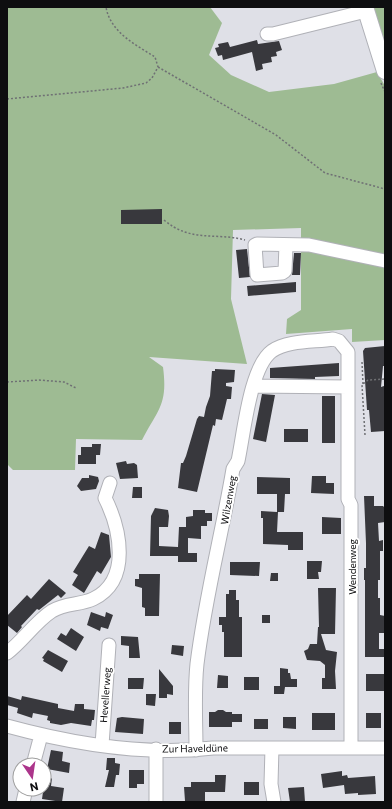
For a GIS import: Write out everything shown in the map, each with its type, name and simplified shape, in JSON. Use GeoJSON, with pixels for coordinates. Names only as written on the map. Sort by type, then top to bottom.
{"type":"FeatureCollection","features":[{"type":"Feature","properties":{"kind":"main road"},"geometry":{"type":"LineString","coordinates":[[366,9],[385,71]]}},
{"type":"Feature","properties":{"kind":"street"},"geometry":{"type":"LineString","coordinates":[[267,34],[273,34],[366,9]]}},
{"type":"Feature","properties":{"kind":"street"},"geometry":{"type":"LineString","coordinates":[[286,245],[285,271],[282,273],[257,274],[255,245],[257,244],[309,245],[385,261]]}},
{"type":"Feature","properties":{"kind":"street","name":"Wilzenweg"},"geometry":{"type":"LineString","coordinates":[[196,750],[197,666],[205,610],[221,540],[234,469],[238,461],[256,375],[263,360],[273,350],[286,345],[333,339],[339,340],[348,352],[348,387]]}},
{"type":"Feature","properties":{"kind":"street"},"geometry":{"type":"LineString","coordinates":[[253,386],[348,387]]}},
{"type":"Feature","properties":{"kind":"street","name":"Wendenweg"},"geometry":{"type":"LineString","coordinates":[[348,387],[348,499],[351,505],[352,557],[351,748]]}},
{"type":"Feature","properties":{"kind":"street"},"geometry":{"type":"LineString","coordinates":[[7,653],[20,643],[51,612],[61,606],[91,599],[99,595],[109,585],[118,564],[120,544],[116,521],[105,498],[110,483]]}},
{"type":"Feature","properties":{"kind":"street","name":"Hevellerweg"},"geometry":{"type":"LineString","coordinates":[[102,745],[109,645]]}},
{"type":"Feature","properties":{"kind":"street","name":"Zur Haveldüne"},"geometry":{"type":"LineString","coordinates":[[7,726],[42,735],[102,745],[156,749],[385,748]]}},
{"type":"Feature","properties":{"kind":"street"},"geometry":{"type":"LineString","coordinates":[[35,757],[42,735]]}},
{"type":"Feature","properties":{"kind":"street"},"geometry":{"type":"LineString","coordinates":[[272,748],[271,784],[274,802]]}},
{"type":"Feature","properties":{"kind":"street"},"geometry":{"type":"LineString","coordinates":[[156,749],[156,802]]}},
{"type":"Feature","properties":{"kind":"path"},"geometry":{"type":"LineString","coordinates":[[106,7],[112,24],[124,36],[155,57],[158,67],[276,135],[326,173],[385,189]]}},
{"type":"Feature","properties":{"kind":"path"},"geometry":{"type":"LineString","coordinates":[[7,99],[122,88],[146,83],[152,78],[158,67]]}},
{"type":"Feature","properties":{"kind":"path"},"geometry":{"type":"LineString","coordinates":[[164,220],[175,230],[203,236],[240,239],[257,244]]}},
{"type":"Feature","properties":{"kind":"path"},"geometry":{"type":"LineString","coordinates":[[362,362],[365,434]]}},
{"type":"Feature","properties":{"kind":"path"},"geometry":{"type":"LineString","coordinates":[[363,384],[368,380],[385,379]]}},
{"type":"Feature","properties":{"kind":"path"},"geometry":{"type":"LineString","coordinates":[[7,382],[39,380],[64,382],[76,388]]}},
{"type":"Feature","properties":{"kind":"green space"},"geometry":{"type":"Polygon","coordinates":[[[7,7],[210,7],[222,23],[209,55],[231,75],[269,92],[334,84],[377,72],[385,86],[385,340],[352,342],[352,329],[286,334],[287,319],[301,310],[301,228],[233,230],[231,299],[247,364],[149,357],[163,367],[164,390],[163,399],[157,413],[142,440],[76,439],[75,470],[13,470],[7,464],[7,7]]]}},
{"type":"Feature","properties":{"kind":"green space"},"geometry":{"type":"Polygon","coordinates":[[[371,7],[385,7],[385,55],[371,7]]]}},
{"type":"Feature","properties":{"kind":"building"},"geometry":{"type":"Polygon","coordinates":[[[257,40],[258,44],[279,41],[282,50],[276,52],[277,56],[271,57],[272,62],[262,64],[263,69],[256,71],[252,52],[223,60],[222,55],[218,56],[215,48],[219,47],[218,44],[228,42],[230,47],[257,40]]]}},
{"type":"Feature","properties":{"kind":"building"},"geometry":{"type":"Polygon","coordinates":[[[162,209],[162,224],[121,224],[121,210],[162,209]]]}},
{"type":"Feature","properties":{"kind":"building"},"geometry":{"type":"Polygon","coordinates":[[[247,249],[250,277],[239,278],[236,250],[247,249]]]}},
{"type":"Feature","properties":{"kind":"building"},"geometry":{"type":"Polygon","coordinates":[[[294,253],[301,253],[300,275],[292,275],[294,253]]]}},
{"type":"Feature","properties":{"kind":"building"},"geometry":{"type":"Polygon","coordinates":[[[296,282],[296,292],[248,296],[247,286],[296,282]]]}},
{"type":"Feature","properties":{"kind":"building"},"geometry":{"type":"Polygon","coordinates":[[[385,346],[385,366],[383,366],[381,387],[384,386],[385,431],[371,432],[369,410],[367,410],[363,351],[365,348],[385,346]]]}},
{"type":"Feature","properties":{"kind":"building"},"geometry":{"type":"Polygon","coordinates":[[[339,363],[339,376],[315,377],[315,379],[270,378],[270,368],[339,363]]]}},
{"type":"Feature","properties":{"kind":"building"},"geometry":{"type":"Polygon","coordinates":[[[215,369],[235,370],[234,382],[226,383],[226,386],[232,387],[231,399],[227,399],[222,420],[216,419],[215,426],[213,425],[197,492],[178,488],[181,463],[183,463],[186,456],[197,419],[199,416],[204,417],[210,396],[212,371],[215,371],[215,369]]]}},
{"type":"Feature","properties":{"kind":"building"},"geometry":{"type":"Polygon","coordinates":[[[262,394],[275,395],[266,442],[253,439],[262,394]]]}},
{"type":"Feature","properties":{"kind":"building"},"geometry":{"type":"Polygon","coordinates":[[[322,396],[335,396],[335,443],[322,443],[322,396]]]}},
{"type":"Feature","properties":{"kind":"building"},"geometry":{"type":"Polygon","coordinates":[[[284,429],[308,429],[308,442],[284,442],[284,429]]]}},
{"type":"Feature","properties":{"kind":"building"},"geometry":{"type":"Polygon","coordinates":[[[92,444],[101,444],[100,455],[96,455],[96,464],[78,464],[78,455],[81,455],[81,447],[92,447],[92,444]]]}},
{"type":"Feature","properties":{"kind":"building"},"geometry":{"type":"Polygon","coordinates":[[[126,461],[127,464],[134,463],[137,465],[138,478],[120,479],[116,463],[126,461]]]}},
{"type":"Feature","properties":{"kind":"building"},"geometry":{"type":"Polygon","coordinates":[[[89,475],[98,477],[99,481],[96,489],[81,491],[77,486],[82,478],[89,478],[89,475]]]}},
{"type":"Feature","properties":{"kind":"building"},"geometry":{"type":"Polygon","coordinates":[[[312,476],[326,476],[326,483],[334,483],[334,494],[311,493],[312,476]]]}},
{"type":"Feature","properties":{"kind":"building"},"geometry":{"type":"Polygon","coordinates":[[[257,477],[290,478],[290,494],[285,494],[284,512],[278,512],[277,532],[303,532],[303,550],[288,550],[288,545],[263,544],[263,518],[261,518],[261,511],[277,512],[277,494],[257,494],[257,477]]]}},
{"type":"Feature","properties":{"kind":"building"},"geometry":{"type":"Polygon","coordinates":[[[133,487],[142,487],[142,498],[132,498],[133,487]]]}},
{"type":"Feature","properties":{"kind":"building"},"geometry":{"type":"Polygon","coordinates":[[[364,496],[374,496],[374,506],[383,506],[385,508],[385,522],[378,523],[379,541],[383,540],[383,551],[380,551],[380,580],[378,580],[378,598],[380,598],[380,615],[385,616],[385,633],[379,633],[379,649],[384,649],[384,657],[365,657],[364,568],[366,568],[366,543],[364,496]]]}},
{"type":"Feature","properties":{"kind":"building"},"geometry":{"type":"Polygon","coordinates":[[[155,508],[168,510],[169,516],[168,527],[159,527],[159,546],[178,547],[179,527],[186,527],[186,517],[193,516],[193,510],[205,510],[205,513],[212,513],[212,521],[207,521],[207,526],[201,526],[201,539],[188,538],[188,553],[197,553],[197,562],[178,562],[178,556],[150,556],[151,516],[155,508]]]}},
{"type":"Feature","properties":{"kind":"building"},"geometry":{"type":"Polygon","coordinates":[[[322,517],[341,518],[341,534],[322,534],[322,517]]]}},
{"type":"Feature","properties":{"kind":"building"},"geometry":{"type":"Polygon","coordinates":[[[101,532],[109,535],[111,557],[101,574],[97,571],[84,593],[72,585],[78,575],[73,572],[89,546],[95,549],[101,532]]]}},
{"type":"Feature","properties":{"kind":"building"},"geometry":{"type":"Polygon","coordinates":[[[307,561],[322,561],[321,572],[318,572],[319,579],[307,579],[307,561]]]}},
{"type":"Feature","properties":{"kind":"building"},"geometry":{"type":"Polygon","coordinates":[[[230,562],[260,562],[259,576],[230,575],[230,562]]]}},
{"type":"Feature","properties":{"kind":"building"},"geometry":{"type":"Polygon","coordinates":[[[271,573],[278,573],[278,581],[270,581],[271,573]]]}},
{"type":"Feature","properties":{"kind":"building"},"geometry":{"type":"Polygon","coordinates":[[[139,574],[160,574],[159,616],[145,616],[145,608],[142,607],[142,588],[135,586],[135,579],[139,579],[139,574]]]}},
{"type":"Feature","properties":{"kind":"building"},"geometry":{"type":"Polygon","coordinates":[[[49,579],[66,593],[61,598],[58,595],[39,610],[37,609],[21,626],[22,627],[17,633],[7,625],[7,616],[27,595],[31,599],[49,579]]]}},
{"type":"Feature","properties":{"kind":"building"},"geometry":{"type":"Polygon","coordinates":[[[318,588],[336,588],[335,634],[321,634],[326,650],[337,652],[335,671],[336,689],[322,689],[322,678],[325,678],[325,665],[320,661],[307,660],[304,651],[308,649],[310,644],[317,644],[319,627],[318,588]]]}},
{"type":"Feature","properties":{"kind":"building"},"geometry":{"type":"Polygon","coordinates":[[[229,590],[236,590],[236,600],[239,600],[239,617],[242,617],[242,657],[224,657],[224,632],[222,632],[222,625],[219,625],[219,617],[226,617],[226,594],[229,594],[229,590]]]}},
{"type":"Feature","properties":{"kind":"building"},"geometry":{"type":"Polygon","coordinates":[[[91,612],[105,617],[106,612],[113,615],[108,629],[101,627],[100,631],[87,625],[91,612]]]}},
{"type":"Feature","properties":{"kind":"building"},"geometry":{"type":"Polygon","coordinates":[[[262,615],[270,615],[270,623],[262,623],[262,615]]]}},
{"type":"Feature","properties":{"kind":"building"},"geometry":{"type":"Polygon","coordinates":[[[71,628],[84,637],[76,651],[57,639],[61,633],[66,636],[71,628]]]}},
{"type":"Feature","properties":{"kind":"building"},"geometry":{"type":"Polygon","coordinates":[[[121,636],[138,637],[140,658],[129,658],[129,646],[121,645],[121,636]]]}},
{"type":"Feature","properties":{"kind":"building"},"geometry":{"type":"Polygon","coordinates":[[[172,645],[184,646],[183,656],[171,654],[172,645]]]}},
{"type":"Feature","properties":{"kind":"building"},"geometry":{"type":"Polygon","coordinates":[[[48,650],[68,661],[62,672],[43,661],[44,659],[42,658],[48,650]]]}},
{"type":"Feature","properties":{"kind":"building"},"geometry":{"type":"Polygon","coordinates":[[[280,668],[288,669],[291,679],[297,679],[297,687],[285,687],[284,694],[274,694],[274,686],[280,686],[280,668]]]}},
{"type":"Feature","properties":{"kind":"building"},"geometry":{"type":"Polygon","coordinates":[[[159,669],[173,686],[173,695],[167,694],[167,698],[159,698],[159,669]]]}},
{"type":"Feature","properties":{"kind":"building"},"geometry":{"type":"Polygon","coordinates":[[[366,674],[384,674],[384,691],[366,691],[366,674]]]}},
{"type":"Feature","properties":{"kind":"building"},"geometry":{"type":"Polygon","coordinates":[[[218,675],[228,676],[228,688],[217,688],[218,675]]]}},
{"type":"Feature","properties":{"kind":"building"},"geometry":{"type":"Polygon","coordinates":[[[244,677],[259,677],[259,690],[244,690],[244,677]]]}},
{"type":"Feature","properties":{"kind":"building"},"geometry":{"type":"Polygon","coordinates":[[[128,678],[144,678],[143,689],[128,689],[128,678]]]}},
{"type":"Feature","properties":{"kind":"building"},"geometry":{"type":"Polygon","coordinates":[[[146,694],[156,694],[155,706],[146,705],[146,694]]]}},
{"type":"Feature","properties":{"kind":"building"},"geometry":{"type":"Polygon","coordinates":[[[7,696],[21,700],[22,696],[58,704],[58,708],[74,711],[75,704],[84,704],[84,709],[95,710],[94,720],[92,720],[91,726],[71,723],[61,725],[50,723],[50,721],[47,720],[48,716],[33,713],[32,718],[17,713],[18,708],[7,705],[7,696]]]}},
{"type":"Feature","properties":{"kind":"building"},"geometry":{"type":"Polygon","coordinates":[[[218,710],[232,712],[232,714],[242,714],[242,722],[232,722],[232,727],[209,727],[209,712],[215,712],[218,710]]]}},
{"type":"Feature","properties":{"kind":"building"},"geometry":{"type":"Polygon","coordinates":[[[312,713],[335,713],[335,730],[312,730],[312,713]]]}},
{"type":"Feature","properties":{"kind":"building"},"geometry":{"type":"Polygon","coordinates":[[[366,713],[381,713],[381,728],[366,728],[366,713]]]}},
{"type":"Feature","properties":{"kind":"building"},"geometry":{"type":"Polygon","coordinates":[[[283,717],[296,717],[296,729],[283,728],[283,717]]]}},
{"type":"Feature","properties":{"kind":"building"},"geometry":{"type":"Polygon","coordinates":[[[117,718],[144,719],[143,734],[115,732],[117,718]]]}},
{"type":"Feature","properties":{"kind":"building"},"geometry":{"type":"Polygon","coordinates":[[[254,719],[268,719],[268,729],[254,729],[254,719]]]}},
{"type":"Feature","properties":{"kind":"building"},"geometry":{"type":"Polygon","coordinates":[[[169,722],[181,722],[181,734],[169,734],[169,722]]]}},
{"type":"Feature","properties":{"kind":"building"},"geometry":{"type":"Polygon","coordinates":[[[51,750],[63,752],[62,761],[70,763],[69,773],[52,770],[52,757],[50,757],[51,750]]]}},
{"type":"Feature","properties":{"kind":"building"},"geometry":{"type":"Polygon","coordinates":[[[107,758],[115,758],[115,763],[120,764],[119,775],[116,775],[114,787],[105,787],[109,770],[106,770],[107,758]]]}},
{"type":"Feature","properties":{"kind":"building"},"geometry":{"type":"Polygon","coordinates":[[[129,770],[144,770],[144,784],[137,784],[137,788],[129,788],[129,770]]]}},
{"type":"Feature","properties":{"kind":"building"},"geometry":{"type":"Polygon","coordinates":[[[342,771],[342,776],[347,775],[348,778],[375,776],[376,794],[345,794],[344,785],[323,788],[321,774],[342,771]]]}},
{"type":"Feature","properties":{"kind":"building"},"geometry":{"type":"Polygon","coordinates":[[[215,775],[226,775],[225,792],[205,792],[205,802],[185,801],[184,787],[191,787],[191,782],[215,782],[215,775]]]}},
{"type":"Feature","properties":{"kind":"building"},"geometry":{"type":"Polygon","coordinates":[[[244,782],[259,782],[259,795],[244,795],[244,782]]]}},
{"type":"Feature","properties":{"kind":"building"},"geometry":{"type":"Polygon","coordinates":[[[52,786],[64,788],[62,802],[42,799],[42,797],[52,797],[52,786]]]}},
{"type":"Feature","properties":{"kind":"building"},"geometry":{"type":"Polygon","coordinates":[[[304,787],[305,802],[290,802],[288,788],[304,787]]]}}]}
